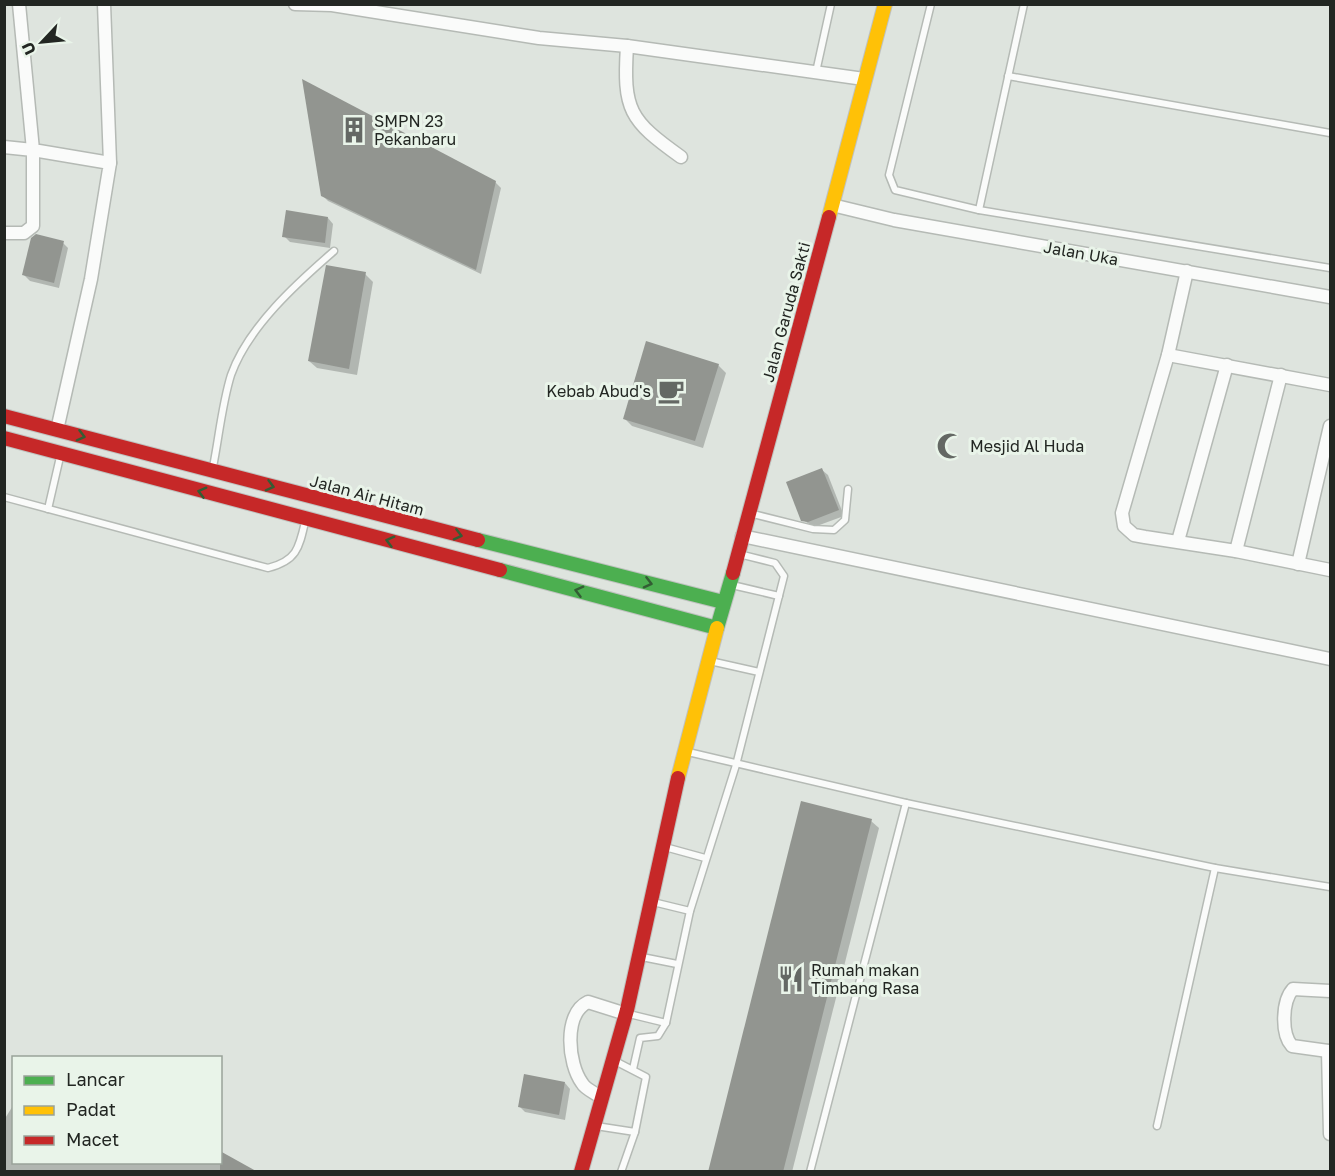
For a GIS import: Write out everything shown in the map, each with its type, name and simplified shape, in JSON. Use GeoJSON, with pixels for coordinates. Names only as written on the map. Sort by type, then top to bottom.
{"type":"FeatureCollection","features":[{"type":"Feature","properties":{"kind":"main road","name":"Jalan Garuda Sakti"},"geometry":{"type":"LineString","coordinates":[[581,1172],[611,1059],[626,1014],[684,751],[885,4]]}},
{"type":"Feature","properties":{"kind":"main road","name":"Jalan Air Hitam"},"geometry":{"type":"LineString","coordinates":[[4,416],[353,509],[723,602]]}},
{"type":"Feature","properties":{"kind":"main road"},"geometry":{"type":"LineString","coordinates":[[4,438],[717,628]]}},
{"type":"Feature","properties":{"kind":"street"},"geometry":{"type":"LineString","coordinates":[[4,232],[24,233],[31,231],[33,226],[33,150],[19,4]]}},
{"type":"Feature","properties":{"kind":"street"},"geometry":{"type":"LineString","coordinates":[[57,430],[91,279],[110,163],[104,4]]}},
{"type":"Feature","properties":{"kind":"street"},"geometry":{"type":"LineString","coordinates":[[295,4],[332,5],[539,38],[627,46],[864,80]]}},
{"type":"Feature","properties":{"kind":"street"},"geometry":{"type":"LineString","coordinates":[[627,46],[626,93],[631,110],[657,140],[681,157]]}},
{"type":"Feature","properties":{"kind":"street"},"geometry":{"type":"LineString","coordinates":[[4,147],[110,163]]}},
{"type":"Feature","properties":{"kind":"street","name":"Jalan Uka"},"geometry":{"type":"LineString","coordinates":[[832,205],[894,220],[1330,297]]}},
{"type":"Feature","properties":{"kind":"street"},"geometry":{"type":"LineString","coordinates":[[1186,272],[1168,355],[1121,520],[1134,535],[1236,551],[1330,570]]}},
{"type":"Feature","properties":{"kind":"street"},"geometry":{"type":"LineString","coordinates":[[1168,355],[1330,385]]}},
{"type":"Feature","properties":{"kind":"street"},"geometry":{"type":"LineString","coordinates":[[1178,542],[1227,365]]}},
{"type":"Feature","properties":{"kind":"street"},"geometry":{"type":"LineString","coordinates":[[1236,551],[1281,375]]}},
{"type":"Feature","properties":{"kind":"street"},"geometry":{"type":"LineString","coordinates":[[1298,564],[1330,426]]}},
{"type":"Feature","properties":{"kind":"street"},"geometry":{"type":"LineString","coordinates":[[742,536],[1330,659]]}},
{"type":"Feature","properties":{"kind":"street"},"geometry":{"type":"LineString","coordinates":[[1330,991],[1293,989],[1287,999],[1286,1017],[1286,1036],[1292,1046],[1329,1051],[1330,1134]]}},
{"type":"Feature","properties":{"kind":"street"},"geometry":{"type":"LineString","coordinates":[[601,1097],[582,1085],[573,1066],[569,1044],[573,1021],[583,1004],[588,1002],[626,1014]]}},
{"type":"Feature","properties":{"kind":"lane"},"geometry":{"type":"LineString","coordinates":[[816,72],[831,4]]}},
{"type":"Feature","properties":{"kind":"lane"},"geometry":{"type":"LineString","coordinates":[[931,4],[889,178],[892,186],[900,192],[979,210],[1330,268]]}},
{"type":"Feature","properties":{"kind":"lane"},"geometry":{"type":"LineString","coordinates":[[979,210],[1024,4]]}},
{"type":"Feature","properties":{"kind":"lane"},"geometry":{"type":"LineString","coordinates":[[1008,76],[1330,133]]}},
{"type":"Feature","properties":{"kind":"lane"},"geometry":{"type":"LineString","coordinates":[[212,470],[231,375],[251,339],[291,288],[334,251]]}},
{"type":"Feature","properties":{"kind":"lane"},"geometry":{"type":"LineString","coordinates":[[48,509],[61,453]]}},
{"type":"Feature","properties":{"kind":"lane"},"geometry":{"type":"LineString","coordinates":[[749,513],[830,531],[840,526],[845,519],[848,489]]}},
{"type":"Feature","properties":{"kind":"lane"},"geometry":{"type":"LineString","coordinates":[[4,497],[268,568],[283,564],[298,549],[306,519]]}},
{"type":"Feature","properties":{"kind":"lane"},"geometry":{"type":"LineString","coordinates":[[633,1069],[640,1038],[658,1036],[666,1023],[690,911],[736,765],[784,576],[775,563],[737,554]]}},
{"type":"Feature","properties":{"kind":"lane"},"geometry":{"type":"LineString","coordinates":[[729,584],[778,596]]}},
{"type":"Feature","properties":{"kind":"lane"},"geometry":{"type":"LineString","coordinates":[[708,661],[759,672]]}},
{"type":"Feature","properties":{"kind":"lane"},"geometry":{"type":"LineString","coordinates":[[684,751],[906,803],[1215,868],[1330,887]]}},
{"type":"Feature","properties":{"kind":"lane"},"geometry":{"type":"LineString","coordinates":[[810,1172],[906,803]]}},
{"type":"Feature","properties":{"kind":"lane"},"geometry":{"type":"LineString","coordinates":[[663,847],[705,858]]}},
{"type":"Feature","properties":{"kind":"lane"},"geometry":{"type":"LineString","coordinates":[[1157,1126],[1215,868]]}},
{"type":"Feature","properties":{"kind":"lane"},"geometry":{"type":"LineString","coordinates":[[650,901],[690,911]]}},
{"type":"Feature","properties":{"kind":"lane"},"geometry":{"type":"LineString","coordinates":[[638,956],[677,964]]}},
{"type":"Feature","properties":{"kind":"lane"},"geometry":{"type":"LineString","coordinates":[[626,1014],[666,1023]]}},
{"type":"Feature","properties":{"kind":"lane"},"geometry":{"type":"LineString","coordinates":[[611,1059],[646,1077],[635,1132],[621,1172]]}},
{"type":"Feature","properties":{"kind":"lane"},"geometry":{"type":"LineString","coordinates":[[593,1125],[635,1132]]}},
{"type":"Feature","properties":{"kind":"building","name":"SMPN 23 Pekanbaru"},"geometry":{"type":"Polygon","coordinates":[[[302,79],[496,181],[476,270],[321,196],[302,79]]]}},
{"type":"Feature","properties":{"kind":"building"},"geometry":{"type":"Polygon","coordinates":[[[286,210],[328,217],[325,243],[282,237],[286,210]]]}},
{"type":"Feature","properties":{"kind":"building"},"geometry":{"type":"Polygon","coordinates":[[[36,234],[64,241],[54,283],[22,275],[31,238],[36,234]]]}},
{"type":"Feature","properties":{"kind":"building"},"geometry":{"type":"Polygon","coordinates":[[[326,265],[366,272],[349,369],[308,361],[326,265]]]}},
{"type":"Feature","properties":{"kind":"building","name":"Kebab Abud's"},"geometry":{"type":"Polygon","coordinates":[[[646,341],[719,364],[695,441],[623,419],[646,341]]]}},
{"type":"Feature","properties":{"kind":"building"},"geometry":{"type":"Polygon","coordinates":[[[822,468],[839,510],[808,522],[801,521],[786,482],[822,468]]]}},
{"type":"Feature","properties":{"kind":"building"},"geometry":{"type":"Polygon","coordinates":[[[801,801],[872,819],[783,1172],[708,1172],[801,801]]]}},
{"type":"Feature","properties":{"kind":"building"},"geometry":{"type":"Polygon","coordinates":[[[524,1074],[565,1082],[559,1115],[518,1107],[524,1074]]]}},
{"type":"Feature","properties":{"kind":"building"},"geometry":{"type":"Polygon","coordinates":[[[222,1152],[258,1172],[220,1172],[222,1152]]]}},
{"type":"Feature","properties":{"kind":"traffic: fast"},"geometry":{"type":"LineString","coordinates":[[478,540],[723,602]]}},
{"type":"Feature","properties":{"kind":"traffic: fast"},"geometry":{"type":"LineString","coordinates":[[500,570],[717,628],[733,573]]}},
{"type":"Feature","properties":{"kind":"traffic: slow"},"geometry":{"type":"LineString","coordinates":[[829,217],[885,4]]}},
{"type":"Feature","properties":{"kind":"traffic: slow"},"geometry":{"type":"LineString","coordinates":[[678,778],[717,628]]}},
{"type":"Feature","properties":{"kind":"traffic: jam"},"geometry":{"type":"LineString","coordinates":[[733,573],[829,217]]}},
{"type":"Feature","properties":{"kind":"traffic: jam"},"geometry":{"type":"LineString","coordinates":[[4,416],[478,540]]}},
{"type":"Feature","properties":{"kind":"traffic: jam"},"geometry":{"type":"LineString","coordinates":[[4,438],[500,570]]}},
{"type":"Feature","properties":{"kind":"traffic: jam"},"geometry":{"type":"LineString","coordinates":[[581,1172],[627,1010],[678,778]]}},
{"type":"Feature","properties":{"kind":"place","name":"SMPN 23 Pekanbaru"},"geometry":{"type":"Point","coordinates":[354,130]}},
{"type":"Feature","properties":{"kind":"place","name":"Kebab Abud's"},"geometry":{"type":"Point","coordinates":[671,391]}},
{"type":"Feature","properties":{"kind":"place","name":"Mesjid Al Huda"},"geometry":{"type":"Point","coordinates":[950,446]}},
{"type":"Feature","properties":{"kind":"place","name":"Rumah makan Timbang Rasa"},"geometry":{"type":"Point","coordinates":[791,979]}}]}
